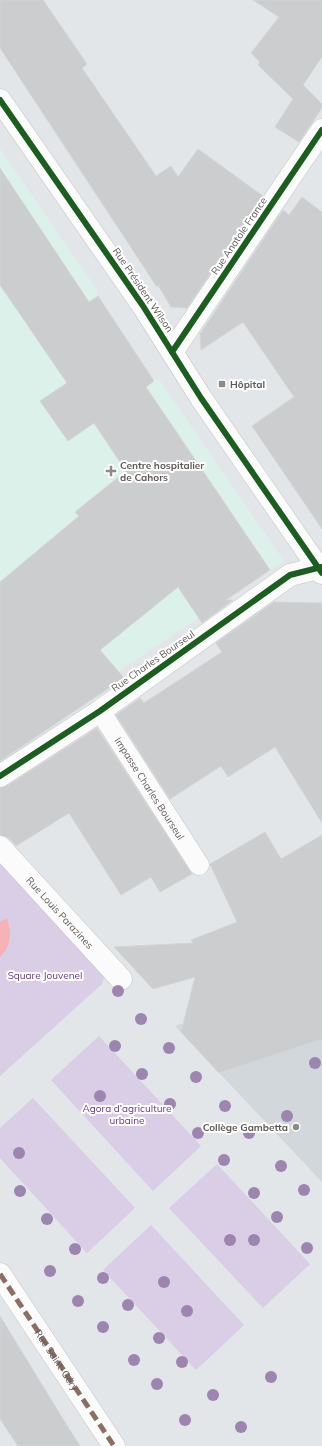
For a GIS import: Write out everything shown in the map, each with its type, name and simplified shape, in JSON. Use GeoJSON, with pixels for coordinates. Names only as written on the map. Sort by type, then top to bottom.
{"type":"FeatureCollection","features":[{"type":"Feature","properties":{"kind":"street","name":"Rue Président Wilson"},"geometry":{"type":"LineString","coordinates":[[0,100],[143,306],[201,398],[321,570]]}},
{"type":"Feature","properties":{"kind":"street","name":"Rue Anatole France"},"geometry":{"type":"LineString","coordinates":[[172,352],[322,130]]}},
{"type":"Feature","properties":{"kind":"street","name":"Rue Charles Bourseul"},"geometry":{"type":"LineString","coordinates":[[0,776],[100,711],[290,576],[321,570]]}},
{"type":"Feature","properties":{"kind":"street","name":"Rue Louis Parazines"},"geometry":{"type":"LineString","coordinates":[[0,847],[121,979]]}},
{"type":"Feature","properties":{"kind":"street","name":"Rue Saint-Géry"},"geometry":{"type":"LineString","coordinates":[[0,1274],[114,1446]]}},
{"type":"Feature","properties":{"kind":"lane","name":"Impasse Charles Bourseul"},"geometry":{"type":"LineString","coordinates":[[100,711],[199,865]]}},
{"type":"Feature","properties":{"kind":"shaded area","name":"Centre hospitalier de Cahors"},"geometry":{"type":"Polygon","coordinates":[[[0,149],[97,290],[98,296],[152,379],[160,381],[284,561],[0,750],[0,149]]]}},
{"type":"Feature","properties":{"kind":"shaded area"},"geometry":{"type":"Polygon","coordinates":[[[7,918],[10,929],[10,939],[4,953],[0,957],[0,922],[7,918]]]}},
{"type":"Feature","properties":{"kind":"shaded area","name":"Collège Gambetta"},"geometry":{"type":"Polygon","coordinates":[[[322,980],[322,1182],[175,1026],[322,980]]]}},
{"type":"Feature","properties":{"kind":"green space","name":"Square Jouvenel"},"geometry":{"type":"Polygon","coordinates":[[[0,861],[105,975],[102,984],[0,1076],[0,861]]]}},
{"type":"Feature","properties":{"kind":"green space","name":"Agora d’agriculture urbaine"},"geometry":{"type":"Polygon","coordinates":[[[99,1036],[201,1146],[153,1191],[51,1080],[99,1036]]]}},
{"type":"Feature","properties":{"kind":"green space"},"geometry":{"type":"Polygon","coordinates":[[[33,1098],[135,1208],[87,1253],[0,1158],[0,1128],[33,1098]]]}},
{"type":"Feature","properties":{"kind":"green space"},"geometry":{"type":"Polygon","coordinates":[[[217,1164],[310,1264],[263,1308],[169,1208],[217,1164]]]}},
{"type":"Feature","properties":{"kind":"green space"},"geometry":{"type":"Polygon","coordinates":[[[151,1225],[244,1325],[196,1370],[103,1270],[151,1225]]]}},
{"type":"Feature","properties":{"kind":"building"},"geometry":{"type":"Polygon","coordinates":[[[0,0],[43,0],[87,64],[82,68],[156,176],[171,166],[178,177],[198,149],[263,196],[187,308],[171,307],[158,285],[157,287],[0,48],[0,0]]]}},
{"type":"Feature","properties":{"kind":"building"},"geometry":{"type":"Polygon","coordinates":[[[253,0],[322,0],[322,57],[303,85],[322,104],[322,108],[299,142],[275,127],[293,99],[258,65],[260,62],[251,53],[279,17],[253,0]]]}},
{"type":"Feature","properties":{"kind":"building","name":"Centre hospitalier de Cahors"},"geometry":{"type":"Polygon","coordinates":[[[0,168],[89,302],[98,296],[154,381],[146,387],[270,570],[226,600],[233,600],[202,623],[178,587],[100,650],[124,678],[0,761],[0,582],[79,516],[75,512],[126,471],[94,423],[68,441],[40,401],[67,383],[0,285],[0,168]]]}},
{"type":"Feature","properties":{"kind":"building"},"geometry":{"type":"Polygon","coordinates":[[[302,197],[322,212],[322,529],[252,426],[294,397],[243,322],[201,350],[200,334],[283,210],[289,215],[302,197]]]}},
{"type":"Feature","properties":{"kind":"building"},"geometry":{"type":"Polygon","coordinates":[[[274,602],[322,603],[322,823],[275,747],[228,777],[221,766],[170,799],[116,715],[140,698],[144,703],[222,652],[216,643],[274,602]]]}},
{"type":"Feature","properties":{"kind":"building"},"geometry":{"type":"Polygon","coordinates":[[[97,728],[192,874],[160,892],[151,877],[121,895],[69,813],[16,846],[9,838],[0,835],[0,788],[7,786],[97,728]]]}},
{"type":"Feature","properties":{"kind":"building"},"geometry":{"type":"Polygon","coordinates":[[[265,832],[281,859],[322,835],[322,1039],[219,1073],[181,1032],[195,977],[153,989],[114,947],[193,943],[191,940],[237,922],[210,864],[265,832]]]}},
{"type":"Feature","properties":{"kind":"building"},"geometry":{"type":"Polygon","coordinates":[[[0,1316],[80,1446],[18,1446],[0,1419],[0,1316]]]}},
{"type":"Feature","properties":{"kind":"marked path"},"geometry":{"type":"LineString","coordinates":[[0,1274],[114,1446]]}},
{"type":"Feature","properties":{"kind":"cycle path"},"geometry":{"type":"LineString","coordinates":[[0,100],[143,306],[201,398],[322,573]]}},
{"type":"Feature","properties":{"kind":"cycle path"},"geometry":{"type":"LineString","coordinates":[[172,352],[322,130]]}},
{"type":"Feature","properties":{"kind":"cycle path"},"geometry":{"type":"LineString","coordinates":[[0,776],[100,711],[290,575],[322,567]]}},
{"type":"Feature","properties":{"kind":"place","name":"Hôpital"},"geometry":{"type":"Point","coordinates":[222,384]}},
{"type":"Feature","properties":{"kind":"place","name":"Centre hospitalier de Cahors"},"geometry":{"type":"Point","coordinates":[111,471]}},
{"type":"Feature","properties":{"kind":"place","name":"Collège Gambetta"},"geometry":{"type":"Point","coordinates":[296,1127]}}]}
